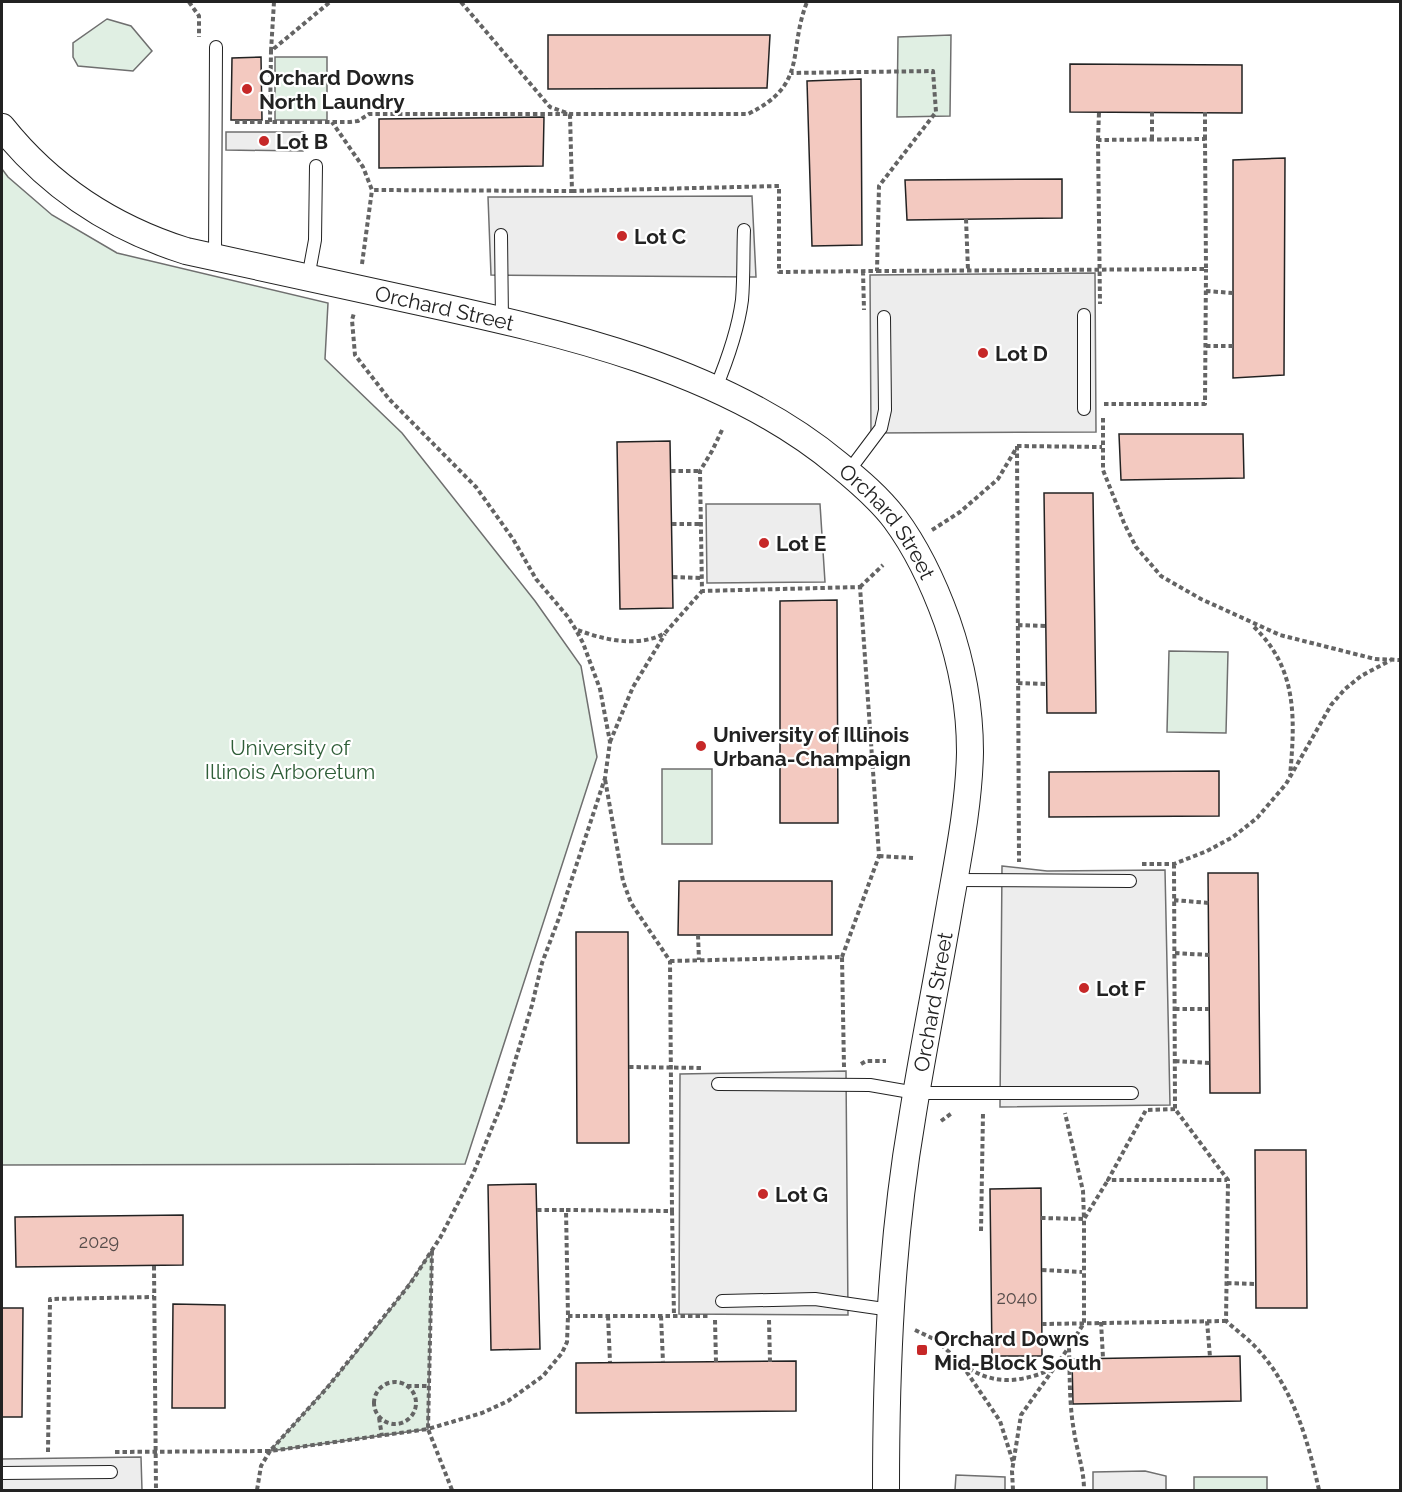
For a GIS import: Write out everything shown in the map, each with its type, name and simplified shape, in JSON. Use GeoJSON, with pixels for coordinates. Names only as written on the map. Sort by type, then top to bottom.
{"type":"FeatureCollection","features":[{"type":"Feature","properties":{"kind":"street","name":"Orchard Street"},"geometry":{"type":"LineString","coordinates":[[2,127],[34,165],[66,191],[108,219],[153,241],[214,257],[502,320],[603,347],[668,370],[715,390],[775,419],[822,451],[863,484],[893,517],[917,553],[939,598],[957,649],[968,706],[970,753],[966,804],[955,880],[916,1093],[897,1226],[890,1319],[886,1491]]}},
{"type":"Feature","properties":{"kind":"lane"},"geometry":{"type":"LineString","coordinates":[[214,257],[216,47]]}},
{"type":"Feature","properties":{"kind":"lane"},"geometry":{"type":"LineString","coordinates":[[308,278],[315,240],[316,166]]}},
{"type":"Feature","properties":{"kind":"lane"},"geometry":{"type":"LineString","coordinates":[[715,390],[726,364],[742,300],[744,230]]}},
{"type":"Feature","properties":{"kind":"lane"},"geometry":{"type":"LineString","coordinates":[[501,235],[502,320]]}},
{"type":"Feature","properties":{"kind":"lane"},"geometry":{"type":"LineString","coordinates":[[1083,315],[1083,409]]}},
{"type":"Feature","properties":{"kind":"lane"},"geometry":{"type":"LineString","coordinates":[[848,472],[881,428],[885,410],[884,317]]}},
{"type":"Feature","properties":{"kind":"lane"},"geometry":{"type":"LineString","coordinates":[[955,880],[1130,881]]}},
{"type":"Feature","properties":{"kind":"lane"},"geometry":{"type":"LineString","coordinates":[[718,1084],[870,1084],[916,1093],[1132,1093]]}},
{"type":"Feature","properties":{"kind":"lane"},"geometry":{"type":"LineString","coordinates":[[722,1301],[814,1299],[890,1319]]}},
{"type":"Feature","properties":{"kind":"lane"},"geometry":{"type":"LineString","coordinates":[[2,1473],[111,1472]]}},
{"type":"Feature","properties":{"kind":"path"},"geometry":{"type":"LineString","coordinates":[[189,2],[199,16],[199,46],[216,47]]}},
{"type":"Feature","properties":{"kind":"path"},"geometry":{"type":"LineString","coordinates":[[270,122],[274,2]]}},
{"type":"Feature","properties":{"kind":"path"},"geometry":{"type":"LineString","coordinates":[[271,51],[330,2]]}},
{"type":"Feature","properties":{"kind":"path"},"geometry":{"type":"LineString","coordinates":[[461,2],[550,107],[570,114]]}},
{"type":"Feature","properties":{"kind":"path"},"geometry":{"type":"LineString","coordinates":[[215,121],[358,121],[369,114],[748,114],[768,105],[784,89],[791,73],[807,2]]}},
{"type":"Feature","properties":{"kind":"path"},"geometry":{"type":"LineString","coordinates":[[791,73],[933,71],[936,112],[879,186],[877,271]]}},
{"type":"Feature","properties":{"kind":"path"},"geometry":{"type":"LineString","coordinates":[[1098,112],[1101,314]]}},
{"type":"Feature","properties":{"kind":"path"},"geometry":{"type":"LineString","coordinates":[[1152,112],[1152,139]]}},
{"type":"Feature","properties":{"kind":"path"},"geometry":{"type":"LineString","coordinates":[[1103,404],[1205,404],[1205,112]]}},
{"type":"Feature","properties":{"kind":"path"},"geometry":{"type":"LineString","coordinates":[[570,114],[572,191]]}},
{"type":"Feature","properties":{"kind":"path"},"geometry":{"type":"LineString","coordinates":[[332,122],[363,167],[372,190],[352,320],[355,355],[389,399],[476,487],[513,539],[536,579],[568,617],[584,643],[600,689],[610,742]]}},
{"type":"Feature","properties":{"kind":"path"},"geometry":{"type":"LineString","coordinates":[[1098,140],[1205,139]]}},
{"type":"Feature","properties":{"kind":"path"},"geometry":{"type":"LineString","coordinates":[[372,190],[572,191],[779,186],[779,272],[1206,269]]}},
{"type":"Feature","properties":{"kind":"path"},"geometry":{"type":"LineString","coordinates":[[966,219],[968,270]]}},
{"type":"Feature","properties":{"kind":"path"},"geometry":{"type":"LineString","coordinates":[[1206,291],[1233,292]]}},
{"type":"Feature","properties":{"kind":"path"},"geometry":{"type":"LineString","coordinates":[[1206,346],[1233,346]]}},
{"type":"Feature","properties":{"kind":"path"},"geometry":{"type":"LineString","coordinates":[[1103,393],[1103,470],[1136,547],[1161,576],[1181,589],[1252,624],[1280,635],[1375,659],[1401,660]]}},
{"type":"Feature","properties":{"kind":"path"},"geometry":{"type":"LineString","coordinates":[[257,1491],[261,1466],[270,1451],[327,1388],[410,1284],[432,1250],[473,1174],[503,1101],[542,963],[559,918],[604,778],[610,742],[633,687],[665,633],[702,591],[700,471],[722,430]]}},
{"type":"Feature","properties":{"kind":"path"},"geometry":{"type":"LineString","coordinates":[[1017,446],[1102,447]]}},
{"type":"Feature","properties":{"kind":"path"},"geometry":{"type":"LineString","coordinates":[[930,531],[960,513],[998,478],[1017,446]]}},
{"type":"Feature","properties":{"kind":"path"},"geometry":{"type":"LineString","coordinates":[[1017,446],[1019,863]]}},
{"type":"Feature","properties":{"kind":"path"},"geometry":{"type":"LineString","coordinates":[[671,471],[700,471]]}},
{"type":"Feature","properties":{"kind":"path"},"geometry":{"type":"LineString","coordinates":[[672,524],[700,524]]}},
{"type":"Feature","properties":{"kind":"path"},"geometry":{"type":"LineString","coordinates":[[702,591],[860,587],[884,565]]}},
{"type":"Feature","properties":{"kind":"path"},"geometry":{"type":"LineString","coordinates":[[673,577],[701,578]]}},
{"type":"Feature","properties":{"kind":"path"},"geometry":{"type":"LineString","coordinates":[[844,1068],[842,957],[879,856],[860,587]]}},
{"type":"Feature","properties":{"kind":"path"},"geometry":{"type":"LineString","coordinates":[[1252,624],[1268,639],[1279,657],[1292,701],[1293,742],[1290,777]]}},
{"type":"Feature","properties":{"kind":"path"},"geometry":{"type":"LineString","coordinates":[[1018,626],[1046,626]]}},
{"type":"Feature","properties":{"kind":"path"},"geometry":{"type":"LineString","coordinates":[[576,630],[595,637],[631,641],[652,638],[665,633]]}},
{"type":"Feature","properties":{"kind":"path"},"geometry":{"type":"LineString","coordinates":[[1226,1321],[1228,1180],[1175,1109],[1174,864],[1207,851],[1233,837],[1257,819],[1290,777],[1331,705],[1361,676],[1393,659]]}},
{"type":"Feature","properties":{"kind":"path"},"geometry":{"type":"LineString","coordinates":[[1018,683],[1047,684]]}},
{"type":"Feature","properties":{"kind":"path"},"geometry":{"type":"LineString","coordinates":[[604,778],[623,881],[631,903],[670,961],[674,1316]]}},
{"type":"Feature","properties":{"kind":"path"},"geometry":{"type":"LineString","coordinates":[[879,856],[913,858]]}},
{"type":"Feature","properties":{"kind":"path"},"geometry":{"type":"LineString","coordinates":[[1174,900],[1209,903]]}},
{"type":"Feature","properties":{"kind":"path"},"geometry":{"type":"LineString","coordinates":[[698,935],[699,960]]}},
{"type":"Feature","properties":{"kind":"path"},"geometry":{"type":"LineString","coordinates":[[1175,953],[1209,955]]}},
{"type":"Feature","properties":{"kind":"path"},"geometry":{"type":"LineString","coordinates":[[670,961],[842,957]]}},
{"type":"Feature","properties":{"kind":"path"},"geometry":{"type":"LineString","coordinates":[[1175,1009],[1209,1009]]}},
{"type":"Feature","properties":{"kind":"path"},"geometry":{"type":"LineString","coordinates":[[1175,1061],[1210,1063]]}},
{"type":"Feature","properties":{"kind":"path"},"geometry":{"type":"LineString","coordinates":[[1083,1219],[1108,1180],[1146,1110],[1175,1109]]}},
{"type":"Feature","properties":{"kind":"path"},"geometry":{"type":"LineString","coordinates":[[981,1232],[984,1110]]}},
{"type":"Feature","properties":{"kind":"path"},"geometry":{"type":"LineString","coordinates":[[1013,1491],[1013,1462],[1021,1415],[1069,1347],[1083,1323],[1083,1191],[1065,1110]]}},
{"type":"Feature","properties":{"kind":"path"},"geometry":{"type":"LineString","coordinates":[[1108,1180],[1228,1180]]}},
{"type":"Feature","properties":{"kind":"path"},"geometry":{"type":"LineString","coordinates":[[537,1210],[672,1210]]}},
{"type":"Feature","properties":{"kind":"path"},"geometry":{"type":"LineString","coordinates":[[156,1451],[270,1451],[382,1436],[428,1429],[482,1413],[508,1401],[543,1376],[562,1353],[567,1342],[566,1210]]}},
{"type":"Feature","properties":{"kind":"path"},"geometry":{"type":"LineString","coordinates":[[1041,1218],[1083,1219]]}},
{"type":"Feature","properties":{"kind":"path"},"geometry":{"type":"LineString","coordinates":[[432,1250],[428,1429],[452,1491]]}},
{"type":"Feature","properties":{"kind":"path"},"geometry":{"type":"LineString","coordinates":[[154,1266],[156,1491]]}},
{"type":"Feature","properties":{"kind":"path"},"geometry":{"type":"LineString","coordinates":[[1042,1270],[1082,1272]]}},
{"type":"Feature","properties":{"kind":"path"},"geometry":{"type":"LineString","coordinates":[[1227,1283],[1256,1284]]}},
{"type":"Feature","properties":{"kind":"path"},"geometry":{"type":"LineString","coordinates":[[48,1452],[50,1299],[154,1297]]}},
{"type":"Feature","properties":{"kind":"path"},"geometry":{"type":"LineString","coordinates":[[608,1316],[610,1362]]}},
{"type":"Feature","properties":{"kind":"path"},"geometry":{"type":"LineString","coordinates":[[661,1316],[663,1362]]}},
{"type":"Feature","properties":{"kind":"path"},"geometry":{"type":"LineString","coordinates":[[715,1316],[716,1362]]}},
{"type":"Feature","properties":{"kind":"path"},"geometry":{"type":"LineString","coordinates":[[769,1316],[770,1362]]}},
{"type":"Feature","properties":{"kind":"path"},"geometry":{"type":"LineString","coordinates":[[890,1319],[936,1340],[977,1375],[1011,1380],[1029,1378],[1054,1368]]}},
{"type":"Feature","properties":{"kind":"path"},"geometry":{"type":"LineString","coordinates":[[1208,1321],[1210,1357]]}},
{"type":"Feature","properties":{"kind":"path"},"geometry":{"type":"LineString","coordinates":[[1042,1324],[1226,1321],[1268,1361],[1290,1398],[1304,1431],[1319,1491]]}},
{"type":"Feature","properties":{"kind":"path"},"geometry":{"type":"LineString","coordinates":[[1101,1322],[1103,1358]]}},
{"type":"Feature","properties":{"kind":"path"},"geometry":{"type":"LineString","coordinates":[[1069,1347],[1074,1431],[1084,1472],[1084,1491]]}},
{"type":"Feature","properties":{"kind":"path"},"geometry":{"type":"LineString","coordinates":[[960,1362],[1000,1421],[1013,1462]]}},
{"type":"Feature","properties":{"kind":"path"},"geometry":{"type":"LineString","coordinates":[[382,1436],[379,1417],[374,1406],[374,1399],[380,1388],[393,1382],[407,1386],[429,1386]]}},
{"type":"Feature","properties":{"kind":"path"},"geometry":{"type":"LineString","coordinates":[[379,1417],[396,1424],[410,1418],[416,1405],[412,1391],[407,1386]]}},
{"type":"Feature","properties":{"kind":"green space"},"geometry":{"type":"Polygon","coordinates":[[[107,19],[131,26],[152,51],[133,71],[78,66],[73,57],[73,43],[107,19]]]}},
{"type":"Feature","properties":{"kind":"green space"},"geometry":{"type":"Polygon","coordinates":[[[951,35],[950,116],[897,117],[898,37],[951,35]]]}},
{"type":"Feature","properties":{"kind":"green space"},"geometry":{"type":"Polygon","coordinates":[[[275,57],[327,57],[327,120],[275,120],[275,57]]]}},
{"type":"Feature","properties":{"kind":"green space","name":"University of Illinois Arboretum"},"geometry":{"type":"Polygon","coordinates":[[[2,169],[8,177],[52,215],[117,253],[328,303],[325,359],[402,433],[535,601],[581,666],[597,757],[465,1164],[2,1165],[2,169]]]}},
{"type":"Feature","properties":{"kind":"green space"},"geometry":{"type":"Polygon","coordinates":[[[1169,651],[1228,652],[1226,733],[1167,732],[1169,651]]]}},
{"type":"Feature","properties":{"kind":"green space"},"geometry":{"type":"Polygon","coordinates":[[[662,769],[712,769],[712,844],[662,844],[662,769]]]}},
{"type":"Feature","properties":{"kind":"green space"},"geometry":{"type":"Polygon","coordinates":[[[432,1250],[428,1429],[270,1451],[375,1329],[432,1250]]]}},
{"type":"Feature","properties":{"kind":"green space"},"geometry":{"type":"Polygon","coordinates":[[[1194,1477],[1267,1477],[1267,1490],[1194,1490],[1194,1477]]]}},
{"type":"Feature","properties":{"kind":"shaded area","name":"Lot B"},"geometry":{"type":"Polygon","coordinates":[[[226,132],[303,132],[303,151],[226,150],[226,132]]]}},
{"type":"Feature","properties":{"kind":"shaded area","name":"Lot C"},"geometry":{"type":"Polygon","coordinates":[[[752,196],[756,277],[491,275],[488,197],[752,196]]]}},
{"type":"Feature","properties":{"kind":"shaded area","name":"Lot D"},"geometry":{"type":"Polygon","coordinates":[[[1095,273],[1096,432],[871,433],[870,275],[1095,273]]]}},
{"type":"Feature","properties":{"kind":"shaded area","name":"Lot E"},"geometry":{"type":"Polygon","coordinates":[[[706,504],[820,504],[825,582],[707,583],[706,504]]]}},
{"type":"Feature","properties":{"kind":"shaded area","name":"Lot F"},"geometry":{"type":"Polygon","coordinates":[[[1002,866],[1047,871],[1165,870],[1170,1105],[1000,1107],[1002,866]]]}},
{"type":"Feature","properties":{"kind":"shaded area","name":"Lot G"},"geometry":{"type":"Polygon","coordinates":[[[846,1071],[848,1315],[679,1314],[680,1074],[846,1071]]]}},
{"type":"Feature","properties":{"kind":"shaded area"},"geometry":{"type":"Polygon","coordinates":[[[141,1457],[142,1490],[2,1490],[2,1459],[141,1457]]]}},
{"type":"Feature","properties":{"kind":"shaded area"},"geometry":{"type":"Polygon","coordinates":[[[1145,1471],[1166,1476],[1166,1490],[1093,1490],[1093,1472],[1145,1471]]]}},
{"type":"Feature","properties":{"kind":"shaded area"},"geometry":{"type":"Polygon","coordinates":[[[956,1475],[1005,1477],[1005,1490],[955,1490],[956,1475]]]}},
{"type":"Feature","properties":{"kind":"building"},"geometry":{"type":"Polygon","coordinates":[[[548,35],[770,35],[767,88],[548,89],[548,35]]]}},
{"type":"Feature","properties":{"kind":"building","name":"Orchard Downs North Laundry"},"geometry":{"type":"Polygon","coordinates":[[[261,57],[262,120],[231,120],[232,58],[261,57]]]}},
{"type":"Feature","properties":{"kind":"building"},"geometry":{"type":"Polygon","coordinates":[[[1070,64],[1242,65],[1242,113],[1070,112],[1070,64]]]}},
{"type":"Feature","properties":{"kind":"building"},"geometry":{"type":"Polygon","coordinates":[[[861,79],[862,245],[812,246],[807,81],[861,79]]]}},
{"type":"Feature","properties":{"kind":"building"},"geometry":{"type":"Polygon","coordinates":[[[544,117],[543,166],[379,168],[379,119],[544,117]]]}},
{"type":"Feature","properties":{"kind":"building"},"geometry":{"type":"Polygon","coordinates":[[[1285,158],[1284,375],[1233,378],[1233,160],[1285,158]]]}},
{"type":"Feature","properties":{"kind":"building"},"geometry":{"type":"Polygon","coordinates":[[[1062,179],[1062,218],[907,220],[905,180],[1062,179]]]}},
{"type":"Feature","properties":{"kind":"building"},"geometry":{"type":"Polygon","coordinates":[[[1119,434],[1243,434],[1244,478],[1121,480],[1119,434]]]}},
{"type":"Feature","properties":{"kind":"building"},"geometry":{"type":"Polygon","coordinates":[[[670,441],[673,608],[620,609],[617,442],[670,441]]]}},
{"type":"Feature","properties":{"kind":"building"},"geometry":{"type":"Polygon","coordinates":[[[1044,493],[1093,493],[1096,713],[1047,713],[1044,493]]]}},
{"type":"Feature","properties":{"kind":"building"},"geometry":{"type":"Polygon","coordinates":[[[837,600],[838,823],[780,823],[780,601],[837,600]]]}},
{"type":"Feature","properties":{"kind":"building"},"geometry":{"type":"Polygon","coordinates":[[[1219,771],[1219,816],[1049,817],[1049,772],[1219,771]]]}},
{"type":"Feature","properties":{"kind":"building"},"geometry":{"type":"Polygon","coordinates":[[[1208,873],[1258,873],[1260,1093],[1210,1093],[1208,873]]]}},
{"type":"Feature","properties":{"kind":"building"},"geometry":{"type":"Polygon","coordinates":[[[679,881],[832,881],[832,935],[678,935],[679,881]]]}},
{"type":"Feature","properties":{"kind":"building"},"geometry":{"type":"Polygon","coordinates":[[[576,932],[628,932],[629,1143],[577,1143],[576,932]]]}},
{"type":"Feature","properties":{"kind":"building"},"geometry":{"type":"Polygon","coordinates":[[[1255,1150],[1306,1150],[1307,1308],[1256,1308],[1255,1150]]]}},
{"type":"Feature","properties":{"kind":"building"},"geometry":{"type":"Polygon","coordinates":[[[536,1184],[540,1349],[491,1350],[488,1185],[536,1184]]]}},
{"type":"Feature","properties":{"kind":"building"},"geometry":{"type":"Polygon","coordinates":[[[1041,1188],[1042,1356],[992,1356],[990,1189],[1041,1188]]]}},
{"type":"Feature","properties":{"kind":"building"},"geometry":{"type":"Polygon","coordinates":[[[183,1215],[183,1265],[16,1267],[15,1217],[183,1215]]]}},
{"type":"Feature","properties":{"kind":"building"},"geometry":{"type":"Polygon","coordinates":[[[173,1304],[225,1305],[225,1408],[172,1408],[173,1304]]]}},
{"type":"Feature","properties":{"kind":"building"},"geometry":{"type":"Polygon","coordinates":[[[2,1308],[23,1308],[22,1417],[2,1417],[2,1308]]]}},
{"type":"Feature","properties":{"kind":"building"},"geometry":{"type":"Polygon","coordinates":[[[1240,1356],[1241,1401],[1073,1404],[1072,1359],[1240,1356]]]}},
{"type":"Feature","properties":{"kind":"building"},"geometry":{"type":"Polygon","coordinates":[[[796,1361],[796,1411],[576,1413],[576,1363],[796,1361]]]}},
{"type":"Feature","properties":{"kind":"place","name":"Orchard Downs North Laundry"},"geometry":{"type":"Point","coordinates":[247,89]}},
{"type":"Feature","properties":{"kind":"place","name":"Lot B"},"geometry":{"type":"Point","coordinates":[264,141]}},
{"type":"Feature","properties":{"kind":"place","name":"Lot C"},"geometry":{"type":"Point","coordinates":[622,236]}},
{"type":"Feature","properties":{"kind":"place","name":"Lot D"},"geometry":{"type":"Point","coordinates":[983,353]}},
{"type":"Feature","properties":{"kind":"place","name":"Lot E"},"geometry":{"type":"Point","coordinates":[764,543]}},
{"type":"Feature","properties":{"kind":"place","name":"University of Illinois Urbana-Champaign"},"geometry":{"type":"Point","coordinates":[701,746]}},
{"type":"Feature","properties":{"kind":"place","name":"Lot F"},"geometry":{"type":"Point","coordinates":[1084,988]}},
{"type":"Feature","properties":{"kind":"place","name":"Lot G"},"geometry":{"type":"Point","coordinates":[763,1194]}},
{"type":"Feature","properties":{"kind":"place","name":"Orchard Downs Mid-Block South"},"geometry":{"type":"Point","coordinates":[922,1350]}}]}
